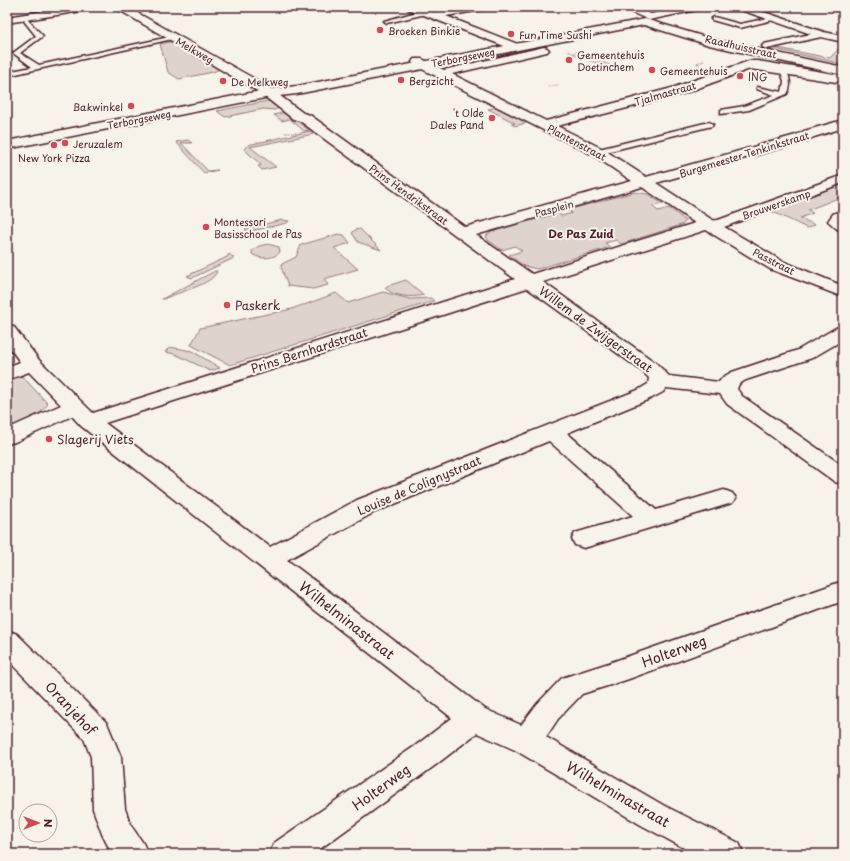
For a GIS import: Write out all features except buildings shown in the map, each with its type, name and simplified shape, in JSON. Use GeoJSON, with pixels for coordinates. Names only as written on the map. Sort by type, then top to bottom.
{"type":"FeatureCollection","features":[{"type":"Feature","properties":{"kind":"street"},"geometry":{"type":"LineString","coordinates":[[7,20],[88,7]]}},
{"type":"Feature","properties":{"kind":"street","name":"Melkweg"},"geometry":{"type":"LineString","coordinates":[[119,7],[270,93],[288,107]]}},
{"type":"Feature","properties":{"kind":"street"},"geometry":{"type":"LineString","coordinates":[[421,10],[482,7]]}},
{"type":"Feature","properties":{"kind":"street","name":"Raadhuisstraat"},"geometry":{"type":"LineString","coordinates":[[628,7],[648,19],[709,42],[841,74]]}},
{"type":"Feature","properties":{"kind":"street"},"geometry":{"type":"LineString","coordinates":[[648,19],[697,7]]}},
{"type":"Feature","properties":{"kind":"street"},"geometry":{"type":"LineString","coordinates":[[741,7],[821,34],[843,39]]}},
{"type":"Feature","properties":{"kind":"street"},"geometry":{"type":"LineString","coordinates":[[421,10],[510,44]]}},
{"type":"Feature","properties":{"kind":"street","name":"Terborgseweg"},"geometry":{"type":"LineString","coordinates":[[7,145],[270,93],[293,91],[510,44],[648,19]]}},
{"type":"Feature","properties":{"kind":"street"},"geometry":{"type":"LineString","coordinates":[[767,46],[821,34]]}},
{"type":"Feature","properties":{"kind":"street"},"geometry":{"type":"LineString","coordinates":[[439,74],[544,50]]}},
{"type":"Feature","properties":{"kind":"street","name":"Plantenstraat"},"geometry":{"type":"LineString","coordinates":[[421,64],[598,152],[708,224]]}},
{"type":"Feature","properties":{"kind":"street","name":"Tjalmastraat"},"geometry":{"type":"LineString","coordinates":[[546,125],[677,91],[749,65],[841,74]]}},
{"type":"Feature","properties":{"kind":"street","name":"Prins Hendrikstraat"},"geometry":{"type":"LineString","coordinates":[[288,107],[298,116],[305,118],[530,280]]}},
{"type":"Feature","properties":{"kind":"street","name":"Burgemeester Tenkinkstraat"},"geometry":{"type":"LineString","coordinates":[[645,183],[801,138],[809,134],[843,124]]}},
{"type":"Feature","properties":{"kind":"street","name":"Brouwerskamp"},"geometry":{"type":"LineString","coordinates":[[708,224],[719,224],[843,179]]}},
{"type":"Feature","properties":{"kind":"street","name":"Pasplein"},"geometry":{"type":"LineString","coordinates":[[463,232],[645,183]]}},
{"type":"Feature","properties":{"kind":"street"},"geometry":{"type":"LineString","coordinates":[[843,215],[836,221],[843,226]]}},
{"type":"Feature","properties":{"kind":"street"},"geometry":{"type":"LineString","coordinates":[[530,280],[708,224]]}},
{"type":"Feature","properties":{"kind":"street","name":"Passtraat"},"geometry":{"type":"LineString","coordinates":[[708,224],[776,265],[843,292]]}},
{"type":"Feature","properties":{"kind":"street","name":"Willem de Zwijgerstraat"},"geometry":{"type":"LineString","coordinates":[[530,280],[649,366],[659,376],[660,381],[727,389]]}},
{"type":"Feature","properties":{"kind":"street","name":"Prins Bernhardstraat"},"geometry":{"type":"LineString","coordinates":[[7,437],[530,280]]}},
{"type":"Feature","properties":{"kind":"street","name":"Wilhelminastraat"},"geometry":{"type":"LineString","coordinates":[[7,331],[32,364],[82,414],[474,718],[526,741],[652,814],[727,854]]}},
{"type":"Feature","properties":{"kind":"street"},"geometry":{"type":"LineString","coordinates":[[843,332],[805,354],[739,376],[730,381],[727,389],[734,400],[843,477]]}},
{"type":"Feature","properties":{"kind":"street"},"geometry":{"type":"LineString","coordinates":[[7,374],[32,364]]}},
{"type":"Feature","properties":{"kind":"street","name":"Louise de Colignystraat"},"geometry":{"type":"LineString","coordinates":[[269,559],[366,506],[645,394],[656,388],[660,381]]}},
{"type":"Feature","properties":{"kind":"street"},"geometry":{"type":"LineString","coordinates":[[551,431],[651,519]]}},
{"type":"Feature","properties":{"kind":"street"},"geometry":{"type":"LineString","coordinates":[[584,540],[724,498]]}},
{"type":"Feature","properties":{"kind":"street","name":"Holterweg"},"geometry":{"type":"LineString","coordinates":[[526,741],[548,711],[572,686],[616,672],[843,591]]}},
{"type":"Feature","properties":{"kind":"street","name":"Oranjehof"},"geometry":{"type":"LineString","coordinates":[[7,641],[96,732],[106,757],[109,809],[118,834],[131,854]]}},
{"type":"Feature","properties":{"kind":"street","name":"Holterweg"},"geometry":{"type":"LineString","coordinates":[[286,854],[426,755],[474,718]]}},
{"type":"Feature","properties":{"kind":"lane"},"geometry":{"type":"LineString","coordinates":[[379,22],[387,21],[421,10]]}},
{"type":"Feature","properties":{"kind":"lane"},"geometry":{"type":"LineString","coordinates":[[714,19],[740,26],[774,19]]}},
{"type":"Feature","properties":{"kind":"lane"},"geometry":{"type":"LineString","coordinates":[[27,21],[40,36],[16,53],[39,68]]}},
{"type":"Feature","properties":{"kind":"lane"},"geometry":{"type":"LineString","coordinates":[[7,74],[174,38]]}},
{"type":"Feature","properties":{"kind":"lane"},"geometry":{"type":"LineString","coordinates":[[724,112],[746,108],[785,93],[787,88],[787,76],[783,69]]}},
{"type":"Feature","properties":{"kind":"lane"},"geometry":{"type":"LineString","coordinates":[[759,88],[781,95]]}},
{"type":"Feature","properties":{"kind":"lane"},"geometry":{"type":"LineString","coordinates":[[598,152],[709,124]]}},
{"type":"Feature","properties":{"kind":"path"},"geometry":{"type":"LineString","coordinates":[[566,51],[610,69],[613,68],[593,60],[617,68]]}},
{"type":"Feature","properties":{"kind":"path"},"geometry":{"type":"LineString","coordinates":[[573,53],[581,51]]}},
{"type":"Feature","properties":{"kind":"path"},"geometry":{"type":"LineString","coordinates":[[587,59],[595,57]]}},
{"type":"Feature","properties":{"kind":"path"},"geometry":{"type":"LineString","coordinates":[[701,67],[697,64],[704,61]]}},
{"type":"Feature","properties":{"kind":"path"},"geometry":{"type":"LineString","coordinates":[[612,72],[618,71]]}},
{"type":"Feature","properties":{"kind":"path"},"geometry":{"type":"LineString","coordinates":[[548,87],[559,85]]}},
{"type":"Feature","properties":{"kind":"shaded area"},"geometry":{"type":"Polygon","coordinates":[[[169,42],[176,43],[220,69],[213,72],[179,79],[168,72],[160,44],[169,42]]]}},
{"type":"Feature","properties":{"kind":"shaded area"},"geometry":{"type":"Polygon","coordinates":[[[843,44],[843,64],[770,48],[772,47],[830,58],[843,44]]]}},
{"type":"Feature","properties":{"kind":"shaded area"},"geometry":{"type":"Polygon","coordinates":[[[268,101],[280,107],[275,110],[263,109],[225,117],[217,111],[268,101]]]}},
{"type":"Feature","properties":{"kind":"shaded area"},"geometry":{"type":"Polygon","coordinates":[[[497,107],[529,122],[515,126],[511,124],[515,123],[488,109],[497,107]]]}},
{"type":"Feature","properties":{"kind":"shaded area"},"geometry":{"type":"Polygon","coordinates":[[[286,112],[309,130],[304,131],[290,119],[282,121],[274,115],[286,112]]]}},
{"type":"Feature","properties":{"kind":"shaded area"},"geometry":{"type":"Polygon","coordinates":[[[310,131],[314,134],[250,147],[276,167],[262,170],[258,166],[261,165],[244,149],[248,145],[310,131]]]}},
{"type":"Feature","properties":{"kind":"shaded area"},"geometry":{"type":"Polygon","coordinates":[[[188,140],[192,143],[181,143],[208,171],[218,170],[204,173],[176,142],[188,140]]]}},
{"type":"Feature","properties":{"kind":"shaded area"},"geometry":{"type":"Polygon","coordinates":[[[843,181],[843,196],[808,210],[813,213],[800,218],[815,225],[807,228],[771,211],[843,181]]]}},
{"type":"Feature","properties":{"kind":"shaded area"},"geometry":{"type":"Polygon","coordinates":[[[635,192],[647,194],[663,204],[652,206],[658,211],[669,208],[686,221],[681,225],[621,244],[616,240],[605,243],[610,247],[537,269],[524,266],[509,255],[522,251],[515,246],[502,250],[488,240],[486,236],[491,232],[558,213],[562,216],[572,213],[567,210],[635,192]]]}},
{"type":"Feature","properties":{"kind":"shaded area"},"geometry":{"type":"Polygon","coordinates":[[[282,220],[289,221],[287,223],[247,232],[245,229],[282,220]]]}},
{"type":"Feature","properties":{"kind":"shaded area"},"geometry":{"type":"Polygon","coordinates":[[[360,229],[381,250],[358,242],[352,233],[355,230],[360,229]]]}},
{"type":"Feature","properties":{"kind":"shaded area"},"geometry":{"type":"Polygon","coordinates":[[[338,234],[344,235],[350,243],[334,248],[358,269],[324,279],[328,285],[313,289],[288,286],[281,267],[282,264],[296,257],[301,245],[338,234]]]}},
{"type":"Feature","properties":{"kind":"shaded area"},"geometry":{"type":"Polygon","coordinates":[[[268,244],[279,247],[280,252],[267,258],[252,254],[252,251],[259,246],[268,244]]]}},
{"type":"Feature","properties":{"kind":"shaded area"},"geometry":{"type":"Polygon","coordinates":[[[229,254],[234,258],[192,278],[187,276],[227,257],[229,254]]]}},
{"type":"Feature","properties":{"kind":"shaded area"},"geometry":{"type":"Polygon","coordinates":[[[217,271],[214,276],[202,284],[162,299],[217,271]]]}},
{"type":"Feature","properties":{"kind":"shaded area"},"geometry":{"type":"Polygon","coordinates":[[[406,280],[424,295],[403,296],[393,293],[385,288],[406,280]]]}},
{"type":"Feature","properties":{"kind":"shaded area"},"geometry":{"type":"Polygon","coordinates":[[[383,292],[410,299],[431,298],[434,301],[230,365],[191,345],[200,328],[292,309],[336,293],[348,303],[383,292]]]}},
{"type":"Feature","properties":{"kind":"shaded area"},"geometry":{"type":"Polygon","coordinates":[[[170,347],[192,351],[220,368],[210,371],[175,354],[165,352],[170,347]]]}},
{"type":"Feature","properties":{"kind":"shaded area"},"geometry":{"type":"Polygon","coordinates":[[[19,376],[23,377],[48,404],[40,413],[7,429],[7,378],[19,376]]]}},
{"type":"Feature","properties":{"kind":"place","name":"Broeken Binkie"},"geometry":{"type":"Point","coordinates":[380,30]}},
{"type":"Feature","properties":{"kind":"place","name":"Fun Time Sushi"},"geometry":{"type":"Point","coordinates":[511,34]}},
{"type":"Feature","properties":{"kind":"place","name":"Gemeentehuis Doetinchem"},"geometry":{"type":"Point","coordinates":[569,60]}},
{"type":"Feature","properties":{"kind":"place","name":"Gemeentehuis"},"geometry":{"type":"Point","coordinates":[652,70]}},
{"type":"Feature","properties":{"kind":"place","name":"ING"},"geometry":{"type":"Point","coordinates":[740,76]}},
{"type":"Feature","properties":{"kind":"place","name":"Bergzicht"},"geometry":{"type":"Point","coordinates":[401,80]}},
{"type":"Feature","properties":{"kind":"place","name":"De Melkweg"},"geometry":{"type":"Point","coordinates":[223,81]}},
{"type":"Feature","properties":{"kind":"place","name":"Bakwinkel"},"geometry":{"type":"Point","coordinates":[131,106]}},
{"type":"Feature","properties":{"kind":"place","name":"'t Olde Dales Pand"},"geometry":{"type":"Point","coordinates":[492,118]}},
{"type":"Feature","properties":{"kind":"place","name":"Jeruzalem"},"geometry":{"type":"Point","coordinates":[65,143]}},
{"type":"Feature","properties":{"kind":"place","name":"New York Pizza"},"geometry":{"type":"Point","coordinates":[54,145]}},
{"type":"Feature","properties":{"kind":"place","name":"Montessori Basisschool de Pas"},"geometry":{"type":"Point","coordinates":[206,227]}},
{"type":"Feature","properties":{"kind":"place","name":"Paskerk"},"geometry":{"type":"Point","coordinates":[227,305]}},
{"type":"Feature","properties":{"kind":"place","name":"Slagerij Viets"},"geometry":{"type":"Point","coordinates":[49,439]}},
{"type":"Feature","properties":{"kind":"district","name":"De Pas Zuid"},"geometry":{"type":"Point","coordinates":[581,233]}}]}
